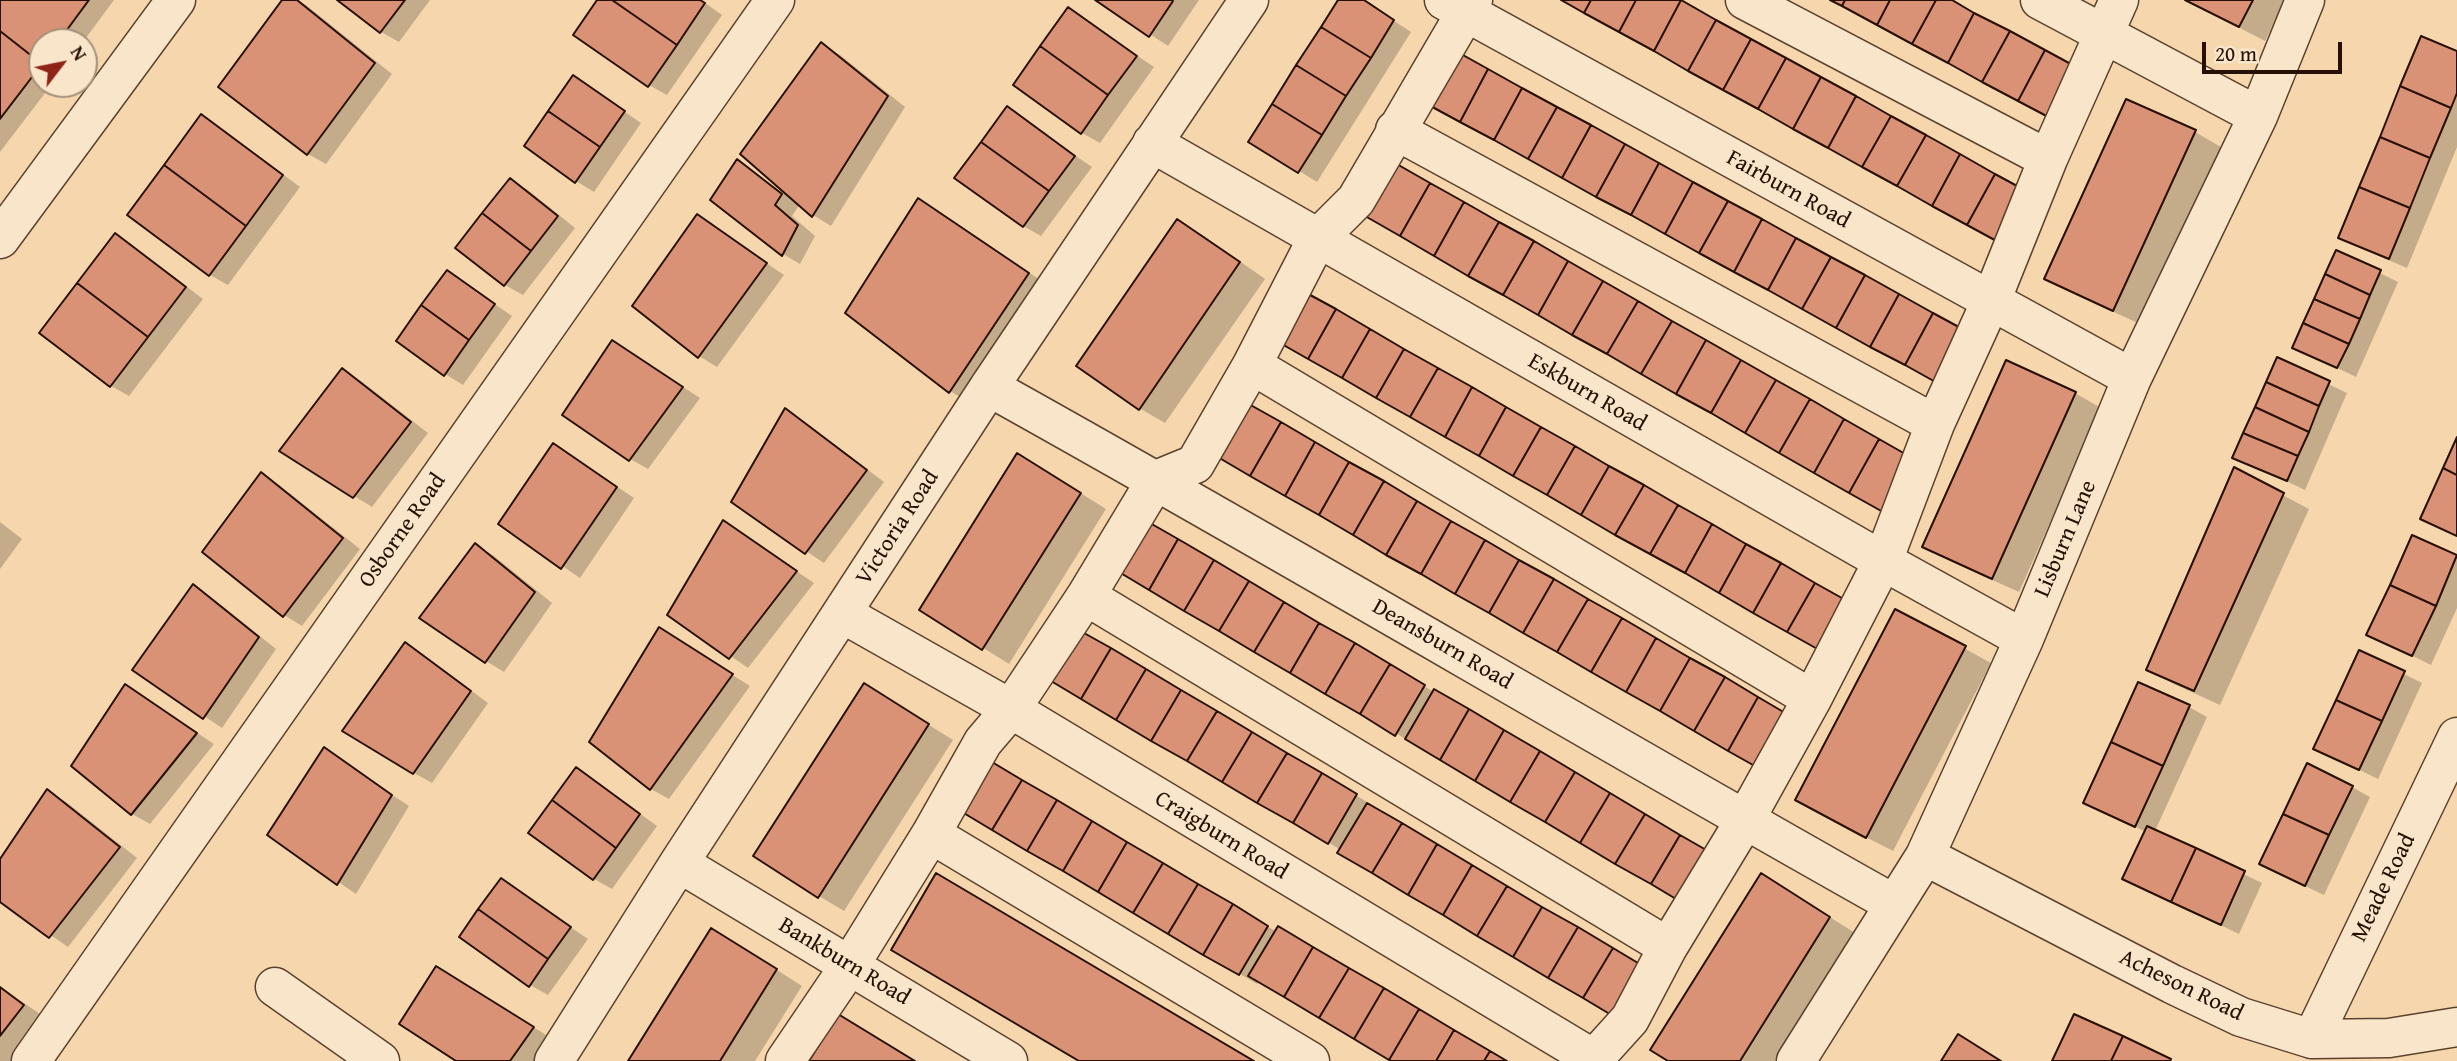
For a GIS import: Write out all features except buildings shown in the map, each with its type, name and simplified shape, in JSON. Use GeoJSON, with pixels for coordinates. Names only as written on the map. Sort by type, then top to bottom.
{"type":"FeatureCollection","features":[{"type":"Feature","properties":{"kind":"street"},"geometry":{"type":"LineString","coordinates":[[0,239],[176,0]]}},
{"type":"Feature","properties":{"kind":"street","name":"Osborne Road"},"geometry":{"type":"LineString","coordinates":[[31,1061],[775,0]]}},
{"type":"Feature","properties":{"kind":"street","name":"Victoria Road"},"geometry":{"type":"LineString","coordinates":[[554,1061],[679,863],[989,387],[1249,0]]}},
{"type":"Feature","properties":{"kind":"street"},"geometry":{"type":"LineString","coordinates":[[1745,0],[2048,159]]}},
{"type":"Feature","properties":{"kind":"street"},"geometry":{"type":"LineString","coordinates":[[2040,0],[2258,116]]}},
{"type":"Feature","properties":{"kind":"street"},"geometry":{"type":"LineString","coordinates":[[1594,1060],[1630,1018],[1668,947],[1745,821],[1883,561],[1935,424],[1991,301],[2048,159],[2119,0]]}},
{"type":"Feature","properties":{"kind":"street","name":"Lisburn Lane"},"geometry":{"type":"LineString","coordinates":[[1796,1061],[1925,856],[2024,639],[2132,378],[2258,116],[2305,0]]}},
{"type":"Feature","properties":{"kind":"street"},"geometry":{"type":"LineString","coordinates":[[785,1061],[850,965],[931,834],[983,742],[1011,709],[1086,596],[1156,480],[1195,464],[1252,365],[1317,239],[1356,200],[1460,4]]}},
{"type":"Feature","properties":{"kind":"street","name":"Fairburn Road"},"geometry":{"type":"LineString","coordinates":[[1460,4],[2132,378]]}},
{"type":"Feature","properties":{"kind":"street"},"geometry":{"type":"LineString","coordinates":[[1395,130],[1935,424]]}},
{"type":"Feature","properties":{"kind":"street","name":"Eskburn Road"},"geometry":{"type":"LineString","coordinates":[[1152,143],[2024,639]]}},
{"type":"Feature","properties":{"kind":"street"},"geometry":{"type":"LineString","coordinates":[[1252,365],[1812,699]]}},
{"type":"Feature","properties":{"kind":"street","name":"Deansburn Road"},"geometry":{"type":"LineString","coordinates":[[989,387],[1894,904]]}},
{"type":"Feature","properties":{"kind":"street"},"geometry":{"type":"LineString","coordinates":[[1086,596],[1668,947]]}},
{"type":"Feature","properties":{"kind":"street","name":"Craigburn Road"},"geometry":{"type":"LineString","coordinates":[[843,614],[1011,709],[1594,1060]]}},
{"type":"Feature","properties":{"kind":"street","name":"Meade Road"},"geometry":{"type":"LineString","coordinates":[[2312,1039],[2457,737]]}},
{"type":"Feature","properties":{"kind":"street"},"geometry":{"type":"LineString","coordinates":[[931,834],[1310,1061]]}},
{"type":"Feature","properties":{"kind":"street","name":"Acheson Road"},"geometry":{"type":"LineString","coordinates":[[1925,856],[2241,1017],[2312,1039],[2389,1038],[2457,1027]]}},
{"type":"Feature","properties":{"kind":"street","name":"Bankburn Road"},"geometry":{"type":"LineString","coordinates":[[679,863],[1008,1061]]}},
{"type":"Feature","properties":{"kind":"street"},"geometry":{"type":"LineString","coordinates":[[275,987],[380,1061]]}}]}
